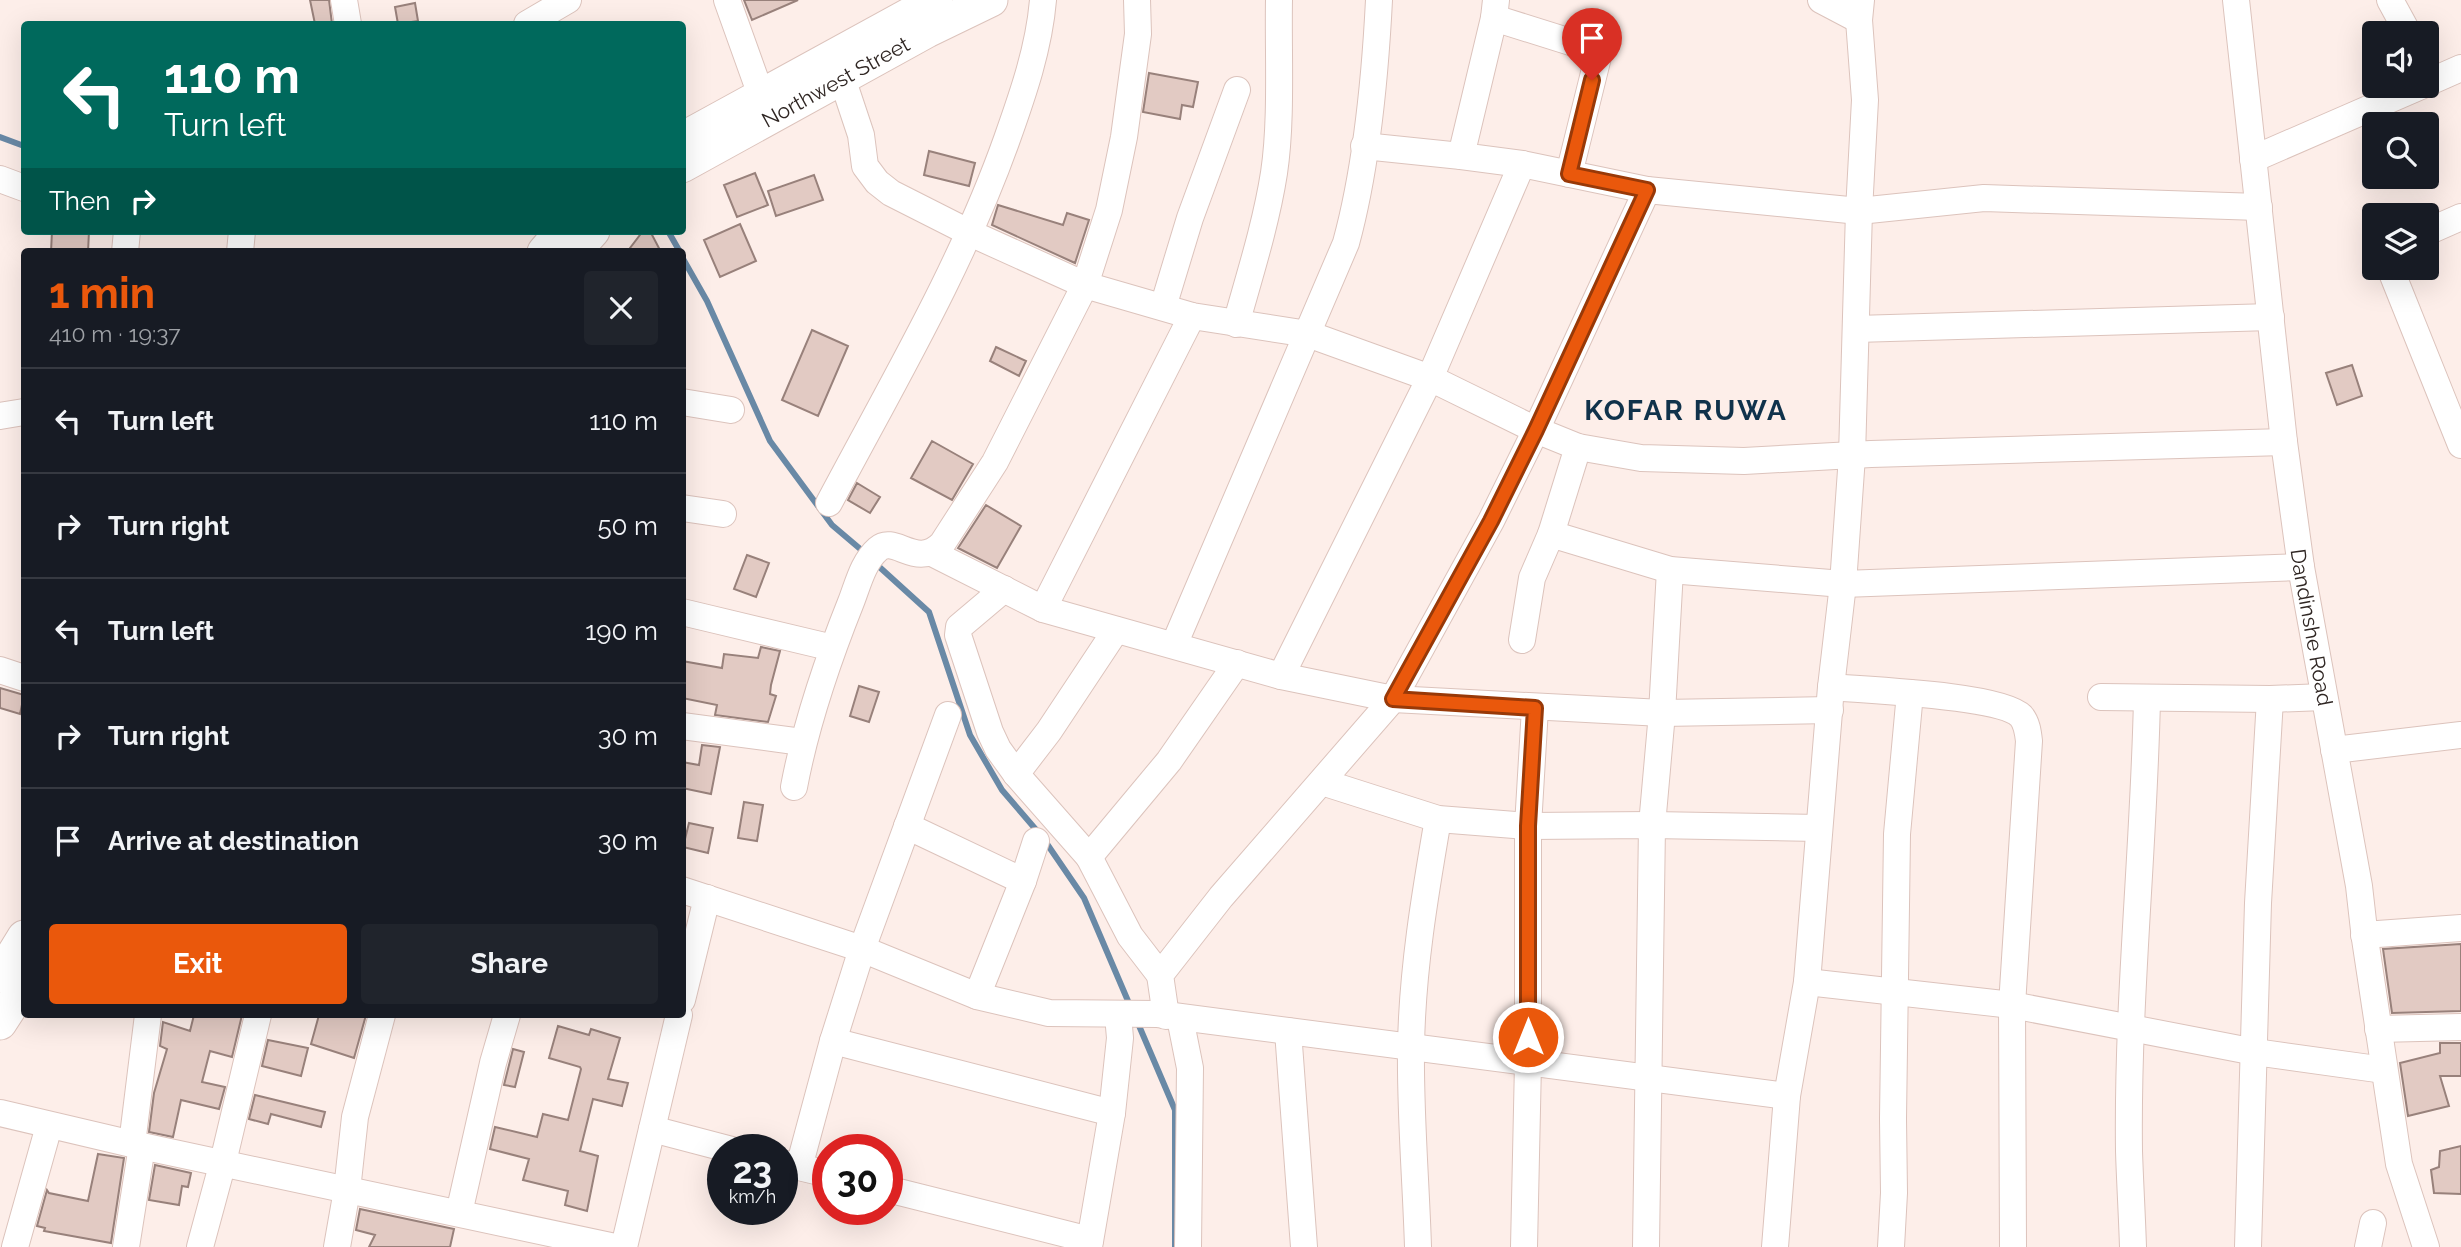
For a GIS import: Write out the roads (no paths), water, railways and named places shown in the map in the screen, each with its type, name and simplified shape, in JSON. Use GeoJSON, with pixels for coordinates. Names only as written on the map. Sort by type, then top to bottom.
{"type":"FeatureCollection","features":[{"type":"Feature","properties":{"kind":"main road","name":"Northwest Street"},"geometry":{"type":"LineString","coordinates":[[686,164],[927,31],[991,0]]}},
{"type":"Feature","properties":{"kind":"main road","name":"Northwest Street"},"geometry":{"type":"LineString","coordinates":[[686,137],[917,4]]}},
{"type":"Feature","properties":{"kind":"main road"},"geometry":{"type":"LineString","coordinates":[[578,248],[589,235]]}},
{"type":"Feature","properties":{"kind":"main road"},"geometry":{"type":"LineString","coordinates":[[0,976],[21,942]]}},
{"type":"Feature","properties":{"kind":"main road"},"geometry":{"type":"LineString","coordinates":[[0,1023],[21,991]]}},
{"type":"Feature","properties":{"kind":"street"},"geometry":{"type":"LineString","coordinates":[[344,0],[348,21]]}},
{"type":"Feature","properties":{"kind":"street"},"geometry":{"type":"LineString","coordinates":[[532,21],[568,0]]}},
{"type":"Feature","properties":{"kind":"street"},"geometry":{"type":"LineString","coordinates":[[727,0],[761,95]]}},
{"type":"Feature","properties":{"kind":"street"},"geometry":{"type":"LineString","coordinates":[[829,503],[970,233],[1019,107],[1034,53],[1043,0]]}},
{"type":"Feature","properties":{"kind":"street"},"geometry":{"type":"LineString","coordinates":[[932,553],[942,544],[995,462],[1085,285],[1109,210],[1124,136],[1138,34],[1137,0]]}},
{"type":"Feature","properties":{"kind":"street"},"geometry":{"type":"LineString","coordinates":[[1236,324],[1257,252],[1274,172],[1279,0]]}},
{"type":"Feature","properties":{"kind":"street"},"geometry":{"type":"LineString","coordinates":[[1174,645],[1346,243],[1354,216],[1364,146],[1377,47],[1380,0]]}},
{"type":"Feature","properties":{"kind":"street"},"geometry":{"type":"LineString","coordinates":[[1775,1247],[1787,1096],[1807,982],[1843,584],[1852,456],[1859,211],[1866,100],[1860,10],[1821,0]]}},
{"type":"Feature","properties":{"kind":"street","name":"Dandinshe Road"},"geometry":{"type":"LineString","coordinates":[[2236,0],[2284,442],[2301,567],[2359,886],[2399,1164],[2426,1247]]}},
{"type":"Feature","properties":{"kind":"street"},"geometry":{"type":"LineString","coordinates":[[2390,0],[2401,21]]}},
{"type":"Feature","properties":{"kind":"street"},"geometry":{"type":"LineString","coordinates":[[1461,156],[1495,9],[1596,50],[1598,57],[1569,174]]}},
{"type":"Feature","properties":{"kind":"street"},"geometry":{"type":"LineString","coordinates":[[2439,76],[2461,68]]}},
{"type":"Feature","properties":{"kind":"street"},"geometry":{"type":"LineString","coordinates":[[842,78],[861,135],[865,166],[877,182],[891,193],[970,233],[1085,285],[1192,316],[1308,334],[1430,378],[1536,430],[1578,447],[1641,458],[1744,461],[2284,442]]}},
{"type":"Feature","properties":{"kind":"street"},"geometry":{"type":"LineString","coordinates":[[1163,307],[1190,218],[1237,90]]}},
{"type":"Feature","properties":{"kind":"street"},"geometry":{"type":"LineString","coordinates":[[2253,159],[2387,98]]}},
{"type":"Feature","properties":{"kind":"street"},"geometry":{"type":"LineString","coordinates":[[1364,146],[1522,164],[1647,190],[1859,211],[1983,198],[2259,207]]}},
{"type":"Feature","properties":{"kind":"street"},"geometry":{"type":"LineString","coordinates":[[1281,676],[1430,378],[1522,164]]}},
{"type":"Feature","properties":{"kind":"street"},"geometry":{"type":"LineString","coordinates":[[0,179],[21,187]]}},
{"type":"Feature","properties":{"kind":"street"},"geometry":{"type":"LineString","coordinates":[[1160,975],[1221,897],[1393,699],[1491,521],[1647,190]]}},
{"type":"Feature","properties":{"kind":"street"},"geometry":{"type":"LineString","coordinates":[[2439,227],[2461,217]]}},
{"type":"Feature","properties":{"kind":"street"},"geometry":{"type":"LineString","coordinates":[[2394,280],[2461,445]]}},
{"type":"Feature","properties":{"kind":"street"},"geometry":{"type":"LineString","coordinates":[[1043,609],[1192,316]]}},
{"type":"Feature","properties":{"kind":"street"},"geometry":{"type":"LineString","coordinates":[[1856,329],[2271,317]]}},
{"type":"Feature","properties":{"kind":"street"},"geometry":{"type":"LineString","coordinates":[[686,403],[731,410]]}},
{"type":"Feature","properties":{"kind":"street"},"geometry":{"type":"LineString","coordinates":[[0,416],[21,412]]}},
{"type":"Feature","properties":{"kind":"street"},"geometry":{"type":"LineString","coordinates":[[1522,640],[1532,578],[1551,534],[1578,447]]}},
{"type":"Feature","properties":{"kind":"street"},"geometry":{"type":"LineString","coordinates":[[686,509],[723,514]]}},
{"type":"Feature","properties":{"kind":"street"},"geometry":{"type":"LineString","coordinates":[[1551,534],[1670,570],[1843,584],[2301,567]]}},
{"type":"Feature","properties":{"kind":"street"},"geometry":{"type":"LineString","coordinates":[[794,787],[802,742],[832,648],[871,558],[888,545],[922,554],[932,553],[1043,609],[1281,676],[1393,699],[1662,713],[1910,693],[1997,704],[2020,714],[2026,725],[2029,741],[2012,1005],[2013,1247]]}},
{"type":"Feature","properties":{"kind":"street"},"geometry":{"type":"LineString","coordinates":[[1646,1247],[1652,825],[1670,570]]}},
{"type":"Feature","properties":{"kind":"street"},"geometry":{"type":"LineString","coordinates":[[1004,589],[959,627],[958,635],[990,732],[1016,775],[1089,857],[1130,936],[1160,975],[1168,1016],[1189,1068],[1188,1247]]}},
{"type":"Feature","properties":{"kind":"street"},"geometry":{"type":"LineString","coordinates":[[686,613],[832,648]]}},
{"type":"Feature","properties":{"kind":"street"},"geometry":{"type":"LineString","coordinates":[[1016,775],[1049,731],[1116,630]]}},
{"type":"Feature","properties":{"kind":"street"},"geometry":{"type":"LineString","coordinates":[[1089,857],[1169,761],[1237,663]]}},
{"type":"Feature","properties":{"kind":"street"},"geometry":{"type":"LineString","coordinates":[[0,670],[21,676]]}},
{"type":"Feature","properties":{"kind":"street"},"geometry":{"type":"LineString","coordinates":[[1891,1247],[1894,1193],[1897,834],[1910,693]]}},
{"type":"Feature","properties":{"kind":"street"},"geometry":{"type":"LineString","coordinates":[[2101,697],[2324,697]]}},
{"type":"Feature","properties":{"kind":"street"},"geometry":{"type":"LineString","coordinates":[[2133,1247],[2129,1150],[2132,1028],[2147,698]]}},
{"type":"Feature","properties":{"kind":"street"},"geometry":{"type":"LineString","coordinates":[[2248,1247],[2258,903],[2270,699]]}},
{"type":"Feature","properties":{"kind":"street"},"geometry":{"type":"LineString","coordinates":[[1524,1247],[1528,1063],[1528,826],[1535,708]]}},
{"type":"Feature","properties":{"kind":"street"},"geometry":{"type":"LineString","coordinates":[[798,1142],[862,949],[947,715]]}},
{"type":"Feature","properties":{"kind":"street"},"geometry":{"type":"LineString","coordinates":[[686,727],[802,742]]}},
{"type":"Feature","properties":{"kind":"street"},"geometry":{"type":"LineString","coordinates":[[2334,750],[2461,735]]}},
{"type":"Feature","properties":{"kind":"street"},"geometry":{"type":"LineString","coordinates":[[1322,782],[1438,819],[1528,826],[1819,828]]}},
{"type":"Feature","properties":{"kind":"street"},"geometry":{"type":"LineString","coordinates":[[1418,1247],[1411,1048],[1419,942],[1438,819]]}},
{"type":"Feature","properties":{"kind":"street"},"geometry":{"type":"LineString","coordinates":[[907,826],[1023,881]]}},
{"type":"Feature","properties":{"kind":"street"},"geometry":{"type":"LineString","coordinates":[[977,996],[1036,841]]}},
{"type":"Feature","properties":{"kind":"street"},"geometry":{"type":"LineString","coordinates":[[686,967],[695,894],[862,949],[977,996],[1049,1013],[1168,1016],[1787,1096]]}},
{"type":"Feature","properties":{"kind":"street"},"geometry":{"type":"LineString","coordinates":[[2364,935],[2461,928]]}},
{"type":"Feature","properties":{"kind":"street"},"geometry":{"type":"LineString","coordinates":[[1807,982],[2012,1005],[2255,1052],[2384,1070]]}},
{"type":"Feature","properties":{"kind":"street"},"geometry":{"type":"LineString","coordinates":[[903,1193],[1090,1244],[1112,1113],[1120,1015]]}},
{"type":"Feature","properties":{"kind":"street"},"geometry":{"type":"LineString","coordinates":[[126,1247],[148,1018]]}},
{"type":"Feature","properties":{"kind":"street"},"geometry":{"type":"LineString","coordinates":[[200,1247],[257,1018]]}},
{"type":"Feature","properties":{"kind":"street"},"geometry":{"type":"LineString","coordinates":[[337,1247],[355,1118],[381,1018]]}},
{"type":"Feature","properties":{"kind":"street"},"geometry":{"type":"LineString","coordinates":[[459,1213],[493,1063],[506,1018]]}},
{"type":"Feature","properties":{"kind":"street"},"geometry":{"type":"LineString","coordinates":[[624,1247],[678,1018]]}},
{"type":"Feature","properties":{"kind":"street"},"geometry":{"type":"LineString","coordinates":[[2378,1029],[2461,1027]]}},
{"type":"Feature","properties":{"kind":"street"},"geometry":{"type":"LineString","coordinates":[[1288,1031],[1304,1247]]}},
{"type":"Feature","properties":{"kind":"street"},"geometry":{"type":"LineString","coordinates":[[833,1041],[1112,1113]]}},
{"type":"Feature","properties":{"kind":"street"},"geometry":{"type":"LineString","coordinates":[[0,1114],[615,1247]]}},
{"type":"Feature","properties":{"kind":"street"},"geometry":{"type":"LineString","coordinates":[[15,1247],[49,1126]]}},
{"type":"Feature","properties":{"kind":"street"},"geometry":{"type":"LineString","coordinates":[[652,1129],[707,1143]]}},
{"type":"Feature","properties":{"kind":"waterway"},"geometry":{"type":"LineString","coordinates":[[0,137],[21,145]]}},
{"type":"Feature","properties":{"kind":"waterway"},"geometry":{"type":"LineString","coordinates":[[670,235],[678,248]]}},
{"type":"Feature","properties":{"kind":"waterway"},"geometry":{"type":"LineString","coordinates":[[686,264],[707,301],[770,441],[832,525],[865,553]]}},
{"type":"Feature","properties":{"kind":"waterway"},"geometry":{"type":"LineString","coordinates":[[875,563],[929,612],[970,735],[1002,790],[1038,832]]}},
{"type":"Feature","properties":{"kind":"waterway"},"geometry":{"type":"LineString","coordinates":[[1045,841],[1084,898],[1131,1008]]}},
{"type":"Feature","properties":{"kind":"waterway"},"geometry":{"type":"LineString","coordinates":[[1137,1021],[1175,1110],[1175,1247]]}},
{"type":"Feature","properties":{"kind":"district","name":"KOFAR RUWA"},"geometry":{"type":"Point","coordinates":[1686,410]}}]}
